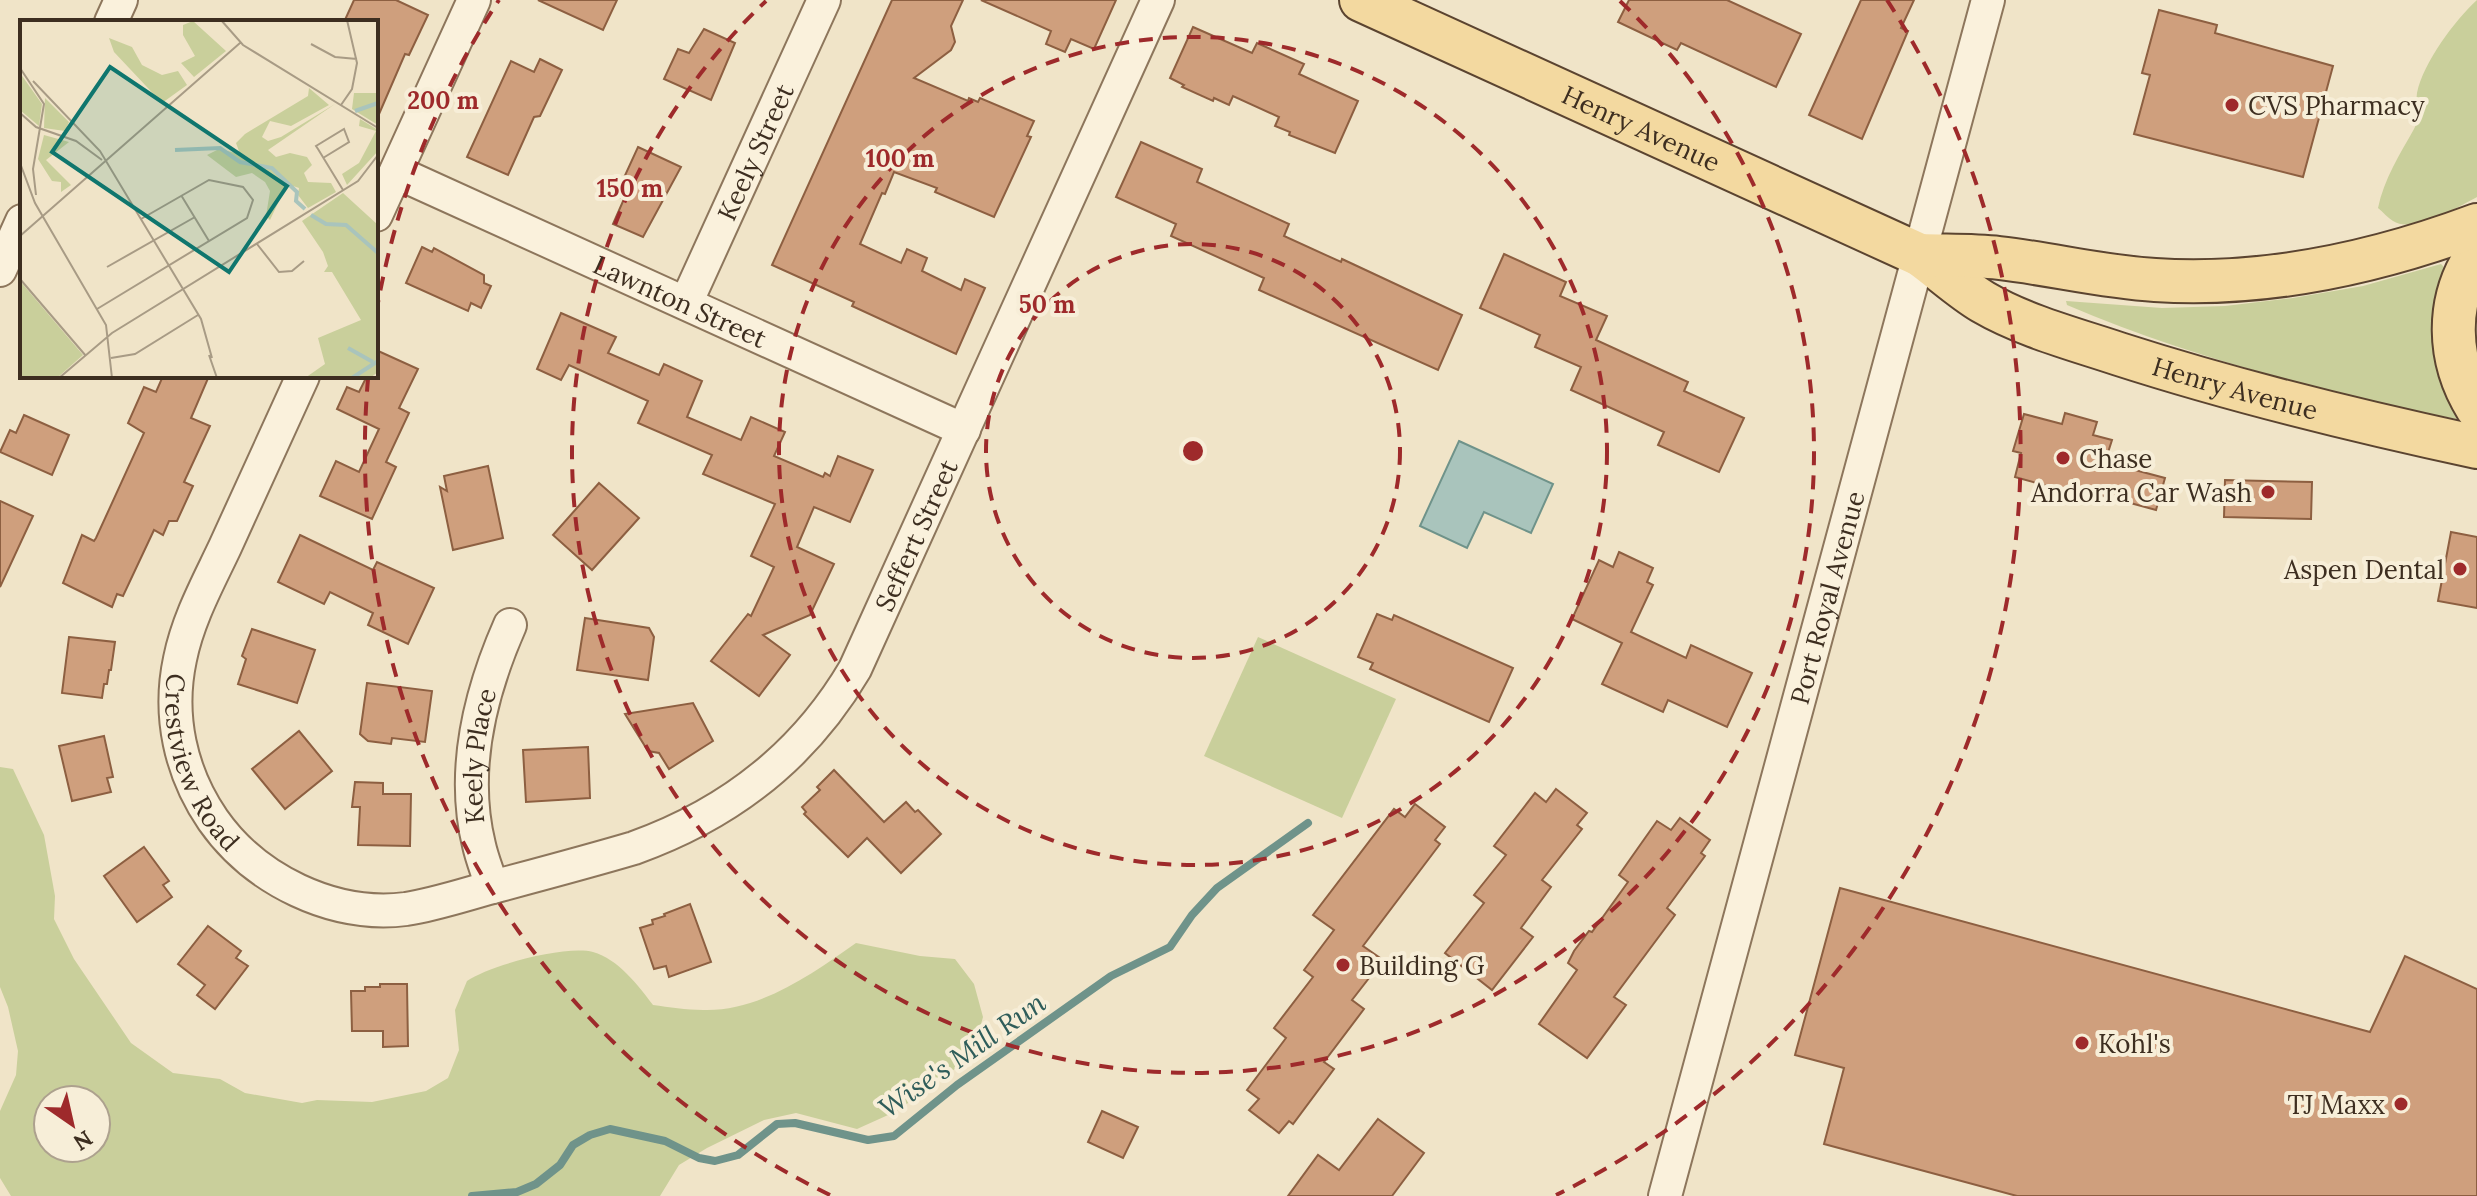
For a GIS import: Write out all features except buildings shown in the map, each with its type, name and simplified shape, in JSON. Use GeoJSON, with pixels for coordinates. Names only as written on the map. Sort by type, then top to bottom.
{"type":"FeatureCollection","features":[{"type":"Feature","properties":{"kind":"main road","name":"Henry Avenue"},"geometry":{"type":"LineString","coordinates":[[1361,0],[1920,255],[1983,302],[2023,321],[2168,370],[2326,414],[2477,447]]}},
{"type":"Feature","properties":{"kind":"main road","name":"Henry Avenue"},"geometry":{"type":"LineString","coordinates":[[1920,255],[1999,258],[2113,277],[2158,281],[2215,280],[2317,270],[2395,252],[2477,225]]}},
{"type":"Feature","properties":{"kind":"main road"},"geometry":{"type":"LineString","coordinates":[[2477,254],[2459,289],[2453,330],[2461,372],[2477,408]]}},
{"type":"Feature","properties":{"kind":"street"},"geometry":{"type":"LineString","coordinates":[[112,20],[121,0]]}},
{"type":"Feature","properties":{"kind":"street"},"geometry":{"type":"LineString","coordinates":[[378,211],[474,0]]}},
{"type":"Feature","properties":{"kind":"street","name":"Keely Street"},"geometry":{"type":"LineString","coordinates":[[686,303],[824,0]]}},
{"type":"Feature","properties":{"kind":"street","name":"Seffert Street"},"geometry":{"type":"LineString","coordinates":[[492,887],[634,848],[668,836],[725,807],[775,769],[825,715],[855,669],[1158,0]]}},
{"type":"Feature","properties":{"kind":"street","name":"Port Royal Avenue"},"geometry":{"type":"LineString","coordinates":[[1665,1196],[1988,0]]}},
{"type":"Feature","properties":{"kind":"street","name":"Lawnton Street"},"geometry":{"type":"LineString","coordinates":[[396,172],[964,430]]}},
{"type":"Feature","properties":{"kind":"street"},"geometry":{"type":"LineString","coordinates":[[0,270],[20,225]]}},
{"type":"Feature","properties":{"kind":"street","name":"Crestview Road"},"geometry":{"type":"LineString","coordinates":[[302,378],[186,635],[180,659],[175,718],[189,778],[201,803],[239,851],[286,884],[327,903],[366,910],[406,909],[492,887]]}},
{"type":"Feature","properties":{"kind":"street","name":"Keely Place"},"geometry":{"type":"LineString","coordinates":[[492,887],[479,846],[473,811],[474,755],[489,678],[510,625]]}},
{"type":"Feature","properties":{"kind":"green space"},"geometry":{"type":"Polygon","coordinates":[[[2477,0],[2477,197],[2435,218],[2402,224],[2391,220],[2378,208],[2384,187],[2416,125],[2420,81],[2450,30],[2477,0]]]}},
{"type":"Feature","properties":{"kind":"green space"},"geometry":{"type":"Polygon","coordinates":[[[2441,264],[2444,267],[2433,307],[2433,343],[2442,379],[2458,416],[2456,419],[2259,372],[2113,324],[2067,305],[2066,301],[2162,308],[2225,306],[2363,286],[2441,264]]]}},
{"type":"Feature","properties":{"kind":"green space"},"geometry":{"type":"Polygon","coordinates":[[[1258,637],[1396,699],[1342,818],[1204,756],[1258,637]]]}},
{"type":"Feature","properties":{"kind":"green space"},"geometry":{"type":"Polygon","coordinates":[[[0,767],[13,769],[44,835],[55,896],[54,919],[74,959],[131,1043],[173,1073],[220,1079],[245,1093],[302,1103],[317,1100],[372,1102],[426,1091],[448,1078],[459,1050],[455,1010],[467,981],[510,963],[565,951],[593,952],[611,960],[634,981],[653,1005],[703,1010],[724,1009],[764,998],[803,978],[856,943],[920,956],[955,959],[974,984],[983,1017],[975,1046],[967,1060],[897,1111],[857,1129],[796,1113],[764,1120],[679,1165],[660,1196],[11,1196],[0,1178],[0,1111],[16,1075],[18,1051],[0,987],[0,767]]]}},
{"type":"Feature","properties":{"kind":"water"},"geometry":{"type":"Polygon","coordinates":[[[1459,441],[1553,484],[1531,533],[1484,512],[1467,548],[1420,526],[1459,441]]]}},
{"type":"Feature","properties":{"kind":"waterway","name":"Wise's Mill Run"},"geometry":{"type":"LineString","coordinates":[[472,1196],[517,1192],[536,1184],[560,1165],[573,1145],[590,1135],[610,1129],[665,1141],[699,1158],[715,1161],[738,1155],[777,1124],[795,1123],[868,1140],[894,1136],[957,1085],[1111,976],[1170,947],[1192,915],[1217,888],[1308,823]]}},
{"type":"Feature","properties":{"kind":"place","name":"CVS Pharmacy"},"geometry":{"type":"Point","coordinates":[2232,105]}},
{"type":"Feature","properties":{"kind":"place","name":"Chase"},"geometry":{"type":"Point","coordinates":[2063,458]}},
{"type":"Feature","properties":{"kind":"place","name":"Andorra Car Wash"},"geometry":{"type":"Point","coordinates":[2268,492]}},
{"type":"Feature","properties":{"kind":"place","name":"Aspen Dental"},"geometry":{"type":"Point","coordinates":[2460,569]}},
{"type":"Feature","properties":{"kind":"place","name":"Building G"},"geometry":{"type":"Point","coordinates":[1343,965]}},
{"type":"Feature","properties":{"kind":"place","name":"Kohl's"},"geometry":{"type":"Point","coordinates":[2082,1043]}},
{"type":"Feature","properties":{"kind":"place","name":"TJ Maxx"},"geometry":{"type":"Point","coordinates":[2401,1104]}}]}
